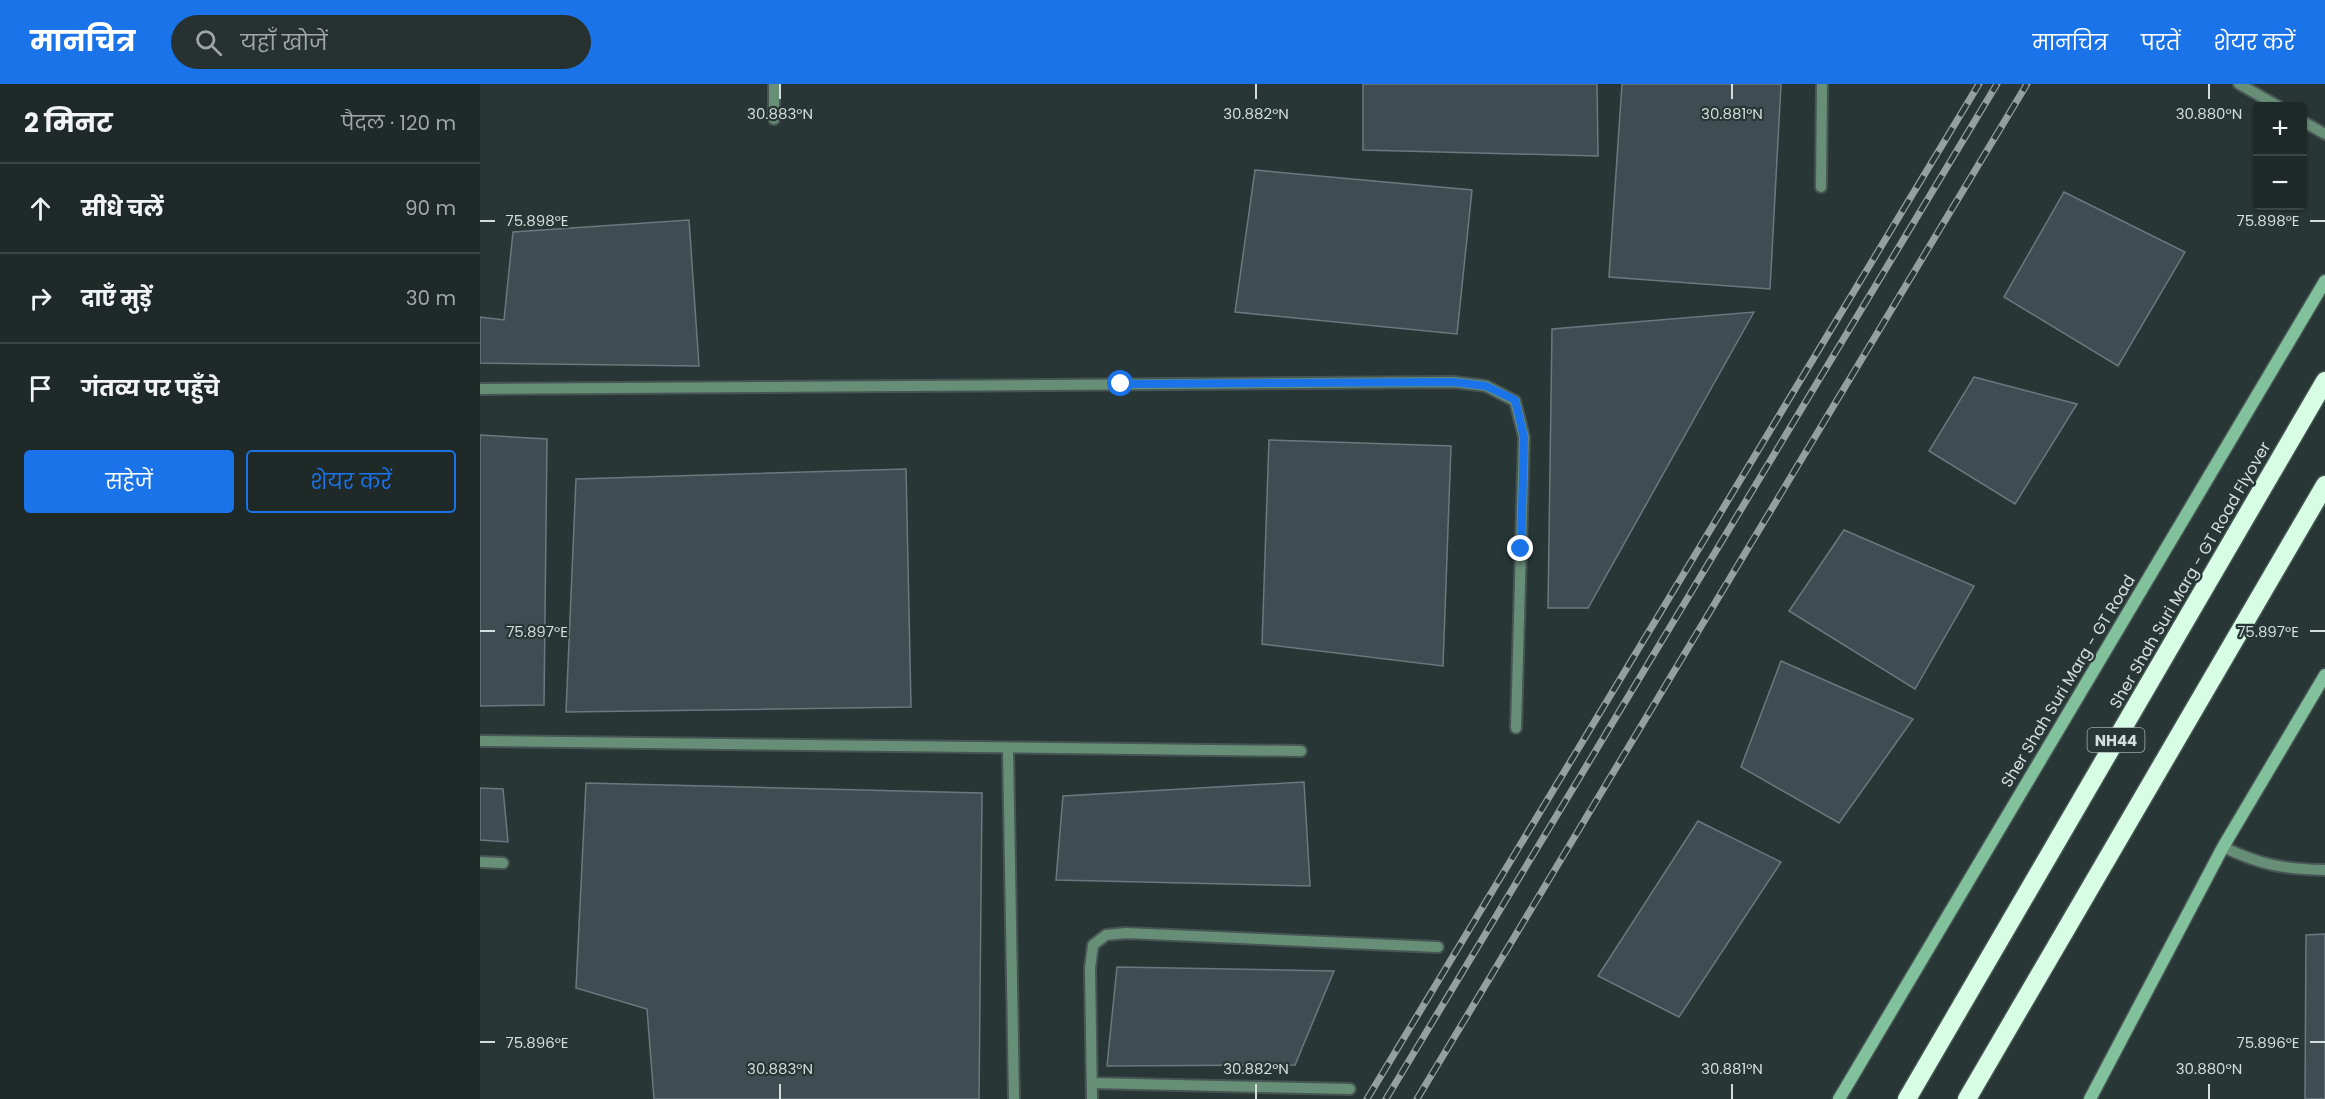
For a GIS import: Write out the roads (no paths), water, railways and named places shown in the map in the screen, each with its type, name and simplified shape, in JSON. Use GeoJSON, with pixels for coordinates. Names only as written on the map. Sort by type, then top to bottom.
{"type":"FeatureCollection","features":[{"type":"Feature","properties":{"kind":"highway","name":"Sher Shah Suri Marg - GT Road Flyover"},"geometry":{"type":"LineString","coordinates":[[1907,1099],[2325,381]]}},
{"type":"Feature","properties":{"kind":"highway","name":"NH44"},"geometry":{"type":"LineString","coordinates":[[1966,1099],[2325,484]]}},
{"type":"Feature","properties":{"kind":"street","name":"Sher Shah Suri Marg - GT Road"},"geometry":{"type":"LineString","coordinates":[[1839,1099],[2325,280]]}},
{"type":"Feature","properties":{"kind":"street"},"geometry":{"type":"LineString","coordinates":[[2090,1099],[2223,847],[2325,675]]}},
{"type":"Feature","properties":{"kind":"lane"},"geometry":{"type":"LineString","coordinates":[[774,84],[774,119]]}},
{"type":"Feature","properties":{"kind":"lane"},"geometry":{"type":"LineString","coordinates":[[1821,187],[1822,84]]}},
{"type":"Feature","properties":{"kind":"lane"},"geometry":{"type":"LineString","coordinates":[[2239,84],[2271,102]]}},
{"type":"Feature","properties":{"kind":"lane"},"geometry":{"type":"LineString","coordinates":[[2307,124],[2325,134]]}},
{"type":"Feature","properties":{"kind":"lane"},"geometry":{"type":"LineString","coordinates":[[480,389],[1442,382],[1486,386],[1515,400],[1524,437],[1516,728]]}},
{"type":"Feature","properties":{"kind":"lane"},"geometry":{"type":"LineString","coordinates":[[480,741],[1301,751]]}},
{"type":"Feature","properties":{"kind":"lane"},"geometry":{"type":"LineString","coordinates":[[1008,749],[1014,1099]]}},
{"type":"Feature","properties":{"kind":"lane"},"geometry":{"type":"LineString","coordinates":[[2223,847],[2253,861],[2279,868],[2325,870]]}},
{"type":"Feature","properties":{"kind":"lane"},"geometry":{"type":"LineString","coordinates":[[480,862],[503,863]]}},
{"type":"Feature","properties":{"kind":"lane"},"geometry":{"type":"LineString","coordinates":[[1092,1099],[1090,968],[1094,945],[1106,935],[1126,933],[1438,948]]}},
{"type":"Feature","properties":{"kind":"lane"},"geometry":{"type":"LineString","coordinates":[[1092,1083],[1350,1089]]}},
{"type":"Feature","properties":{"kind":"railway"},"geometry":{"type":"LineString","coordinates":[[1367,1099],[1979,84]]}},
{"type":"Feature","properties":{"kind":"railway"},"geometry":{"type":"LineString","coordinates":[[1386,1099],[1997,84]]}},
{"type":"Feature","properties":{"kind":"railway"},"geometry":{"type":"LineString","coordinates":[[1417,1099],[2027,84]]}}]}
